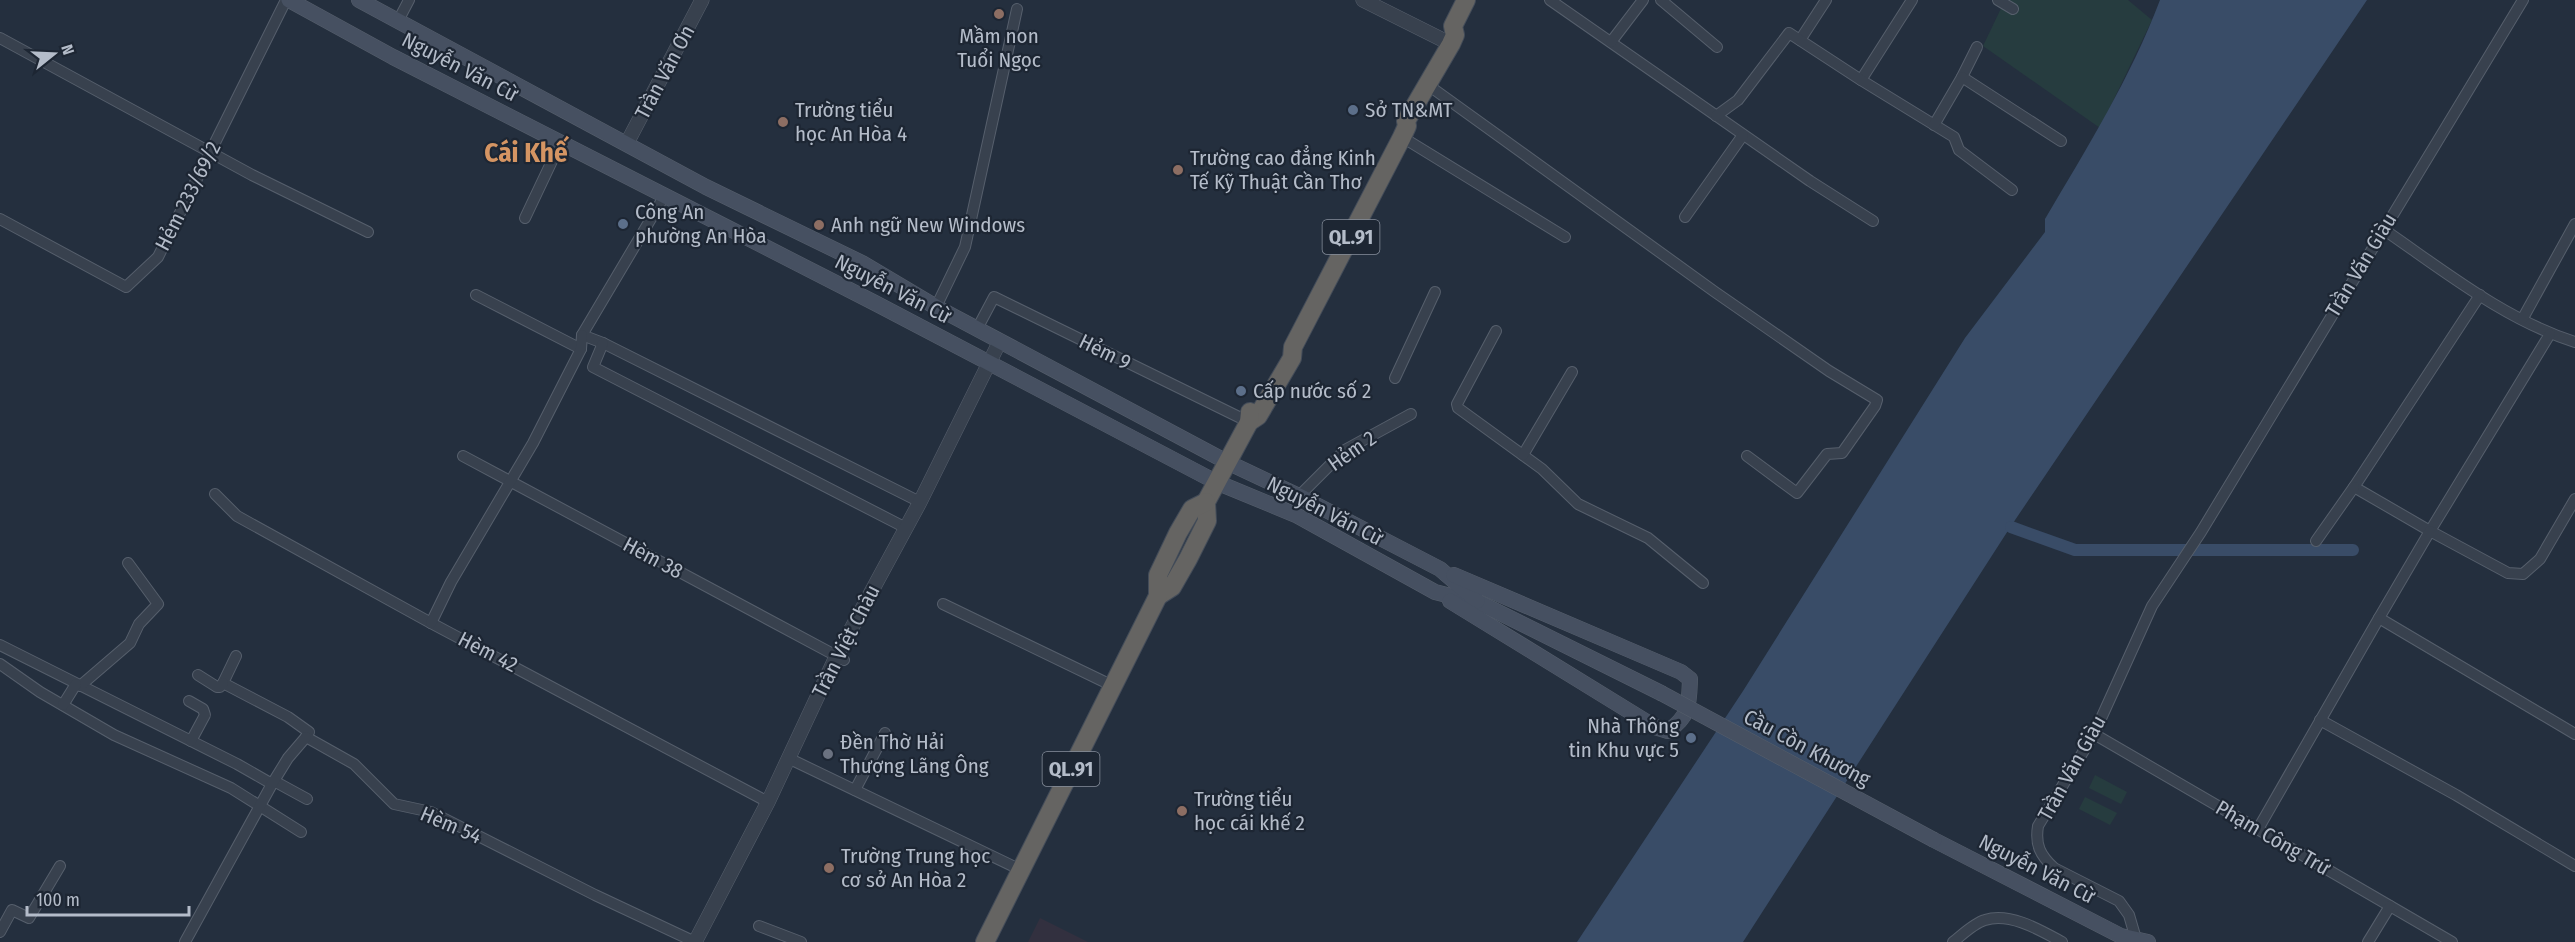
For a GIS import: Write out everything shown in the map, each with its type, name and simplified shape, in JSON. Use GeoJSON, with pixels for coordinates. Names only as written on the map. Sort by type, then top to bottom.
{"type":"FeatureCollection","features":[{"type":"Feature","properties":{"kind":"highway","name":"QL.91"},"geometry":{"type":"LineString","coordinates":[[1453,40],[1454,26],[1466,0]]}},
{"type":"Feature","properties":{"kind":"highway","name":"QL.91"},"geometry":{"type":"LineString","coordinates":[[985,942],[1158,596],[1158,575],[1178,533],[1192,510],[1206,502],[1249,422],[1250,412],[1283,352],[1293,347],[1404,132],[1406,121],[1422,90],[1427,87],[1453,40],[1462,30],[1477,0]]}},
{"type":"Feature","properties":{"kind":"main road","name":"Nguyễn Văn Cừ"},"geometry":{"type":"LineString","coordinates":[[288,0],[393,57],[665,195],[1216,482],[1296,515],[1435,592],[1482,604],[1661,693]]}},
{"type":"Feature","properties":{"kind":"main road","name":"Nguyễn Văn Cừ"},"geometry":{"type":"LineString","coordinates":[[359,0],[706,187],[862,263],[936,307],[1227,462],[1299,496],[1440,569],[1482,604]]}},
{"type":"Feature","properties":{"kind":"main road"},"geometry":{"type":"LineString","coordinates":[[1435,592],[1655,727],[1668,731],[1683,721],[1689,702],[1690,679],[1681,672],[1440,569]]}},
{"type":"Feature","properties":{"kind":"main road","name":"Cầu Cồn Khương"},"geometry":{"type":"LineString","coordinates":[[1661,693],[1934,840]]}},
{"type":"Feature","properties":{"kind":"main road","name":"Nguyễn Văn Cừ"},"geometry":{"type":"LineString","coordinates":[[1934,840],[2133,940]]}},
{"type":"Feature","properties":{"kind":"street","name":"Hẻm 233/69/2"},"geometry":{"type":"LineString","coordinates":[[0,219],[126,288],[158,257],[288,0]]}},
{"type":"Feature","properties":{"kind":"street"},"geometry":{"type":"LineString","coordinates":[[398,21],[409,0]]}},
{"type":"Feature","properties":{"kind":"street","name":"Trần Văn Ơn"},"geometry":{"type":"LineString","coordinates":[[627,143],[702,0]]}},
{"type":"Feature","properties":{"kind":"street"},"geometry":{"type":"LineString","coordinates":[[1363,0],[1453,40]]}},
{"type":"Feature","properties":{"kind":"street"},"geometry":{"type":"LineString","coordinates":[[1550,0],[1743,135],[1873,221]]}},
{"type":"Feature","properties":{"kind":"street"},"geometry":{"type":"LineString","coordinates":[[1611,42],[1643,0]]}},
{"type":"Feature","properties":{"kind":"street"},"geometry":{"type":"LineString","coordinates":[[1661,0],[1717,47]]}},
{"type":"Feature","properties":{"kind":"street"},"geometry":{"type":"LineString","coordinates":[[1800,40],[1826,0]]}},
{"type":"Feature","properties":{"kind":"street"},"geometry":{"type":"LineString","coordinates":[[1861,80],[1912,0]]}},
{"type":"Feature","properties":{"kind":"street"},"geometry":{"type":"LineString","coordinates":[[1998,0],[2013,9]]}},
{"type":"Feature","properties":{"kind":"street","name":"Trần Văn Giàu"},"geometry":{"type":"LineString","coordinates":[[2133,940],[2125,907],[2119,901],[2054,868],[2039,850],[2036,839],[2038,826],[2094,734],[2152,606],[2201,532],[2523,0]]}},
{"type":"Feature","properties":{"kind":"street"},"geometry":{"type":"LineString","coordinates":[[936,307],[965,246],[1017,9]]}},
{"type":"Feature","properties":{"kind":"street"},"geometry":{"type":"LineString","coordinates":[[1716,116],[1738,100],[1789,33],[1956,139],[1959,150],[2012,190]]}},
{"type":"Feature","properties":{"kind":"street"},"geometry":{"type":"LineString","coordinates":[[0,38],[252,175],[368,232]]}},
{"type":"Feature","properties":{"kind":"street"},"geometry":{"type":"LineString","coordinates":[[1934,125],[1977,47]]}},
{"type":"Feature","properties":{"kind":"street"},"geometry":{"type":"LineString","coordinates":[[1962,77],[2061,141]]}},
{"type":"Feature","properties":{"kind":"street"},"geometry":{"type":"LineString","coordinates":[[1427,87],[1715,292],[1829,371],[1877,400],[1842,453],[1827,454],[1797,493],[1747,456]]}},
{"type":"Feature","properties":{"kind":"street"},"geometry":{"type":"LineString","coordinates":[[1404,132],[1565,237]]}},
{"type":"Feature","properties":{"kind":"street"},"geometry":{"type":"LineString","coordinates":[[1684,217],[1743,135]]}},
{"type":"Feature","properties":{"kind":"street"},"geometry":{"type":"LineString","coordinates":[[525,218],[561,142]]}},
{"type":"Feature","properties":{"kind":"street"},"geometry":{"type":"LineString","coordinates":[[431,623],[451,582],[533,443],[581,349],[582,335],[665,195]]}},
{"type":"Feature","properties":{"kind":"street"},"geometry":{"type":"LineString","coordinates":[[2523,318],[2575,224]]}},
{"type":"Feature","properties":{"kind":"street"},"geometry":{"type":"LineString","coordinates":[[2383,229],[2480,294],[2550,334],[2575,342]]}},
{"type":"Feature","properties":{"kind":"street"},"geometry":{"type":"LineString","coordinates":[[1395,378],[1435,292]]}},
{"type":"Feature","properties":{"kind":"street"},"geometry":{"type":"LineString","coordinates":[[2316,541],[2480,294]]}},
{"type":"Feature","properties":{"kind":"street"},"geometry":{"type":"LineString","coordinates":[[476,295],[581,349]]}},
{"type":"Feature","properties":{"kind":"street","name":"Hẻm 9"},"geometry":{"type":"LineString","coordinates":[[977,329],[994,297],[1249,422]]}},
{"type":"Feature","properties":{"kind":"street"},"geometry":{"type":"LineString","coordinates":[[1496,331],[1457,404],[1463,413],[1550,476],[1578,504],[1648,538],[1703,583]]}},
{"type":"Feature","properties":{"kind":"street"},"geometry":{"type":"LineString","coordinates":[[2258,829],[2430,531],[2550,334]]}},
{"type":"Feature","properties":{"kind":"street"},"geometry":{"type":"LineString","coordinates":[[582,335],[603,343],[920,502]]}},
{"type":"Feature","properties":{"kind":"street","name":"Trần Việt Châu"},"geometry":{"type":"LineString","coordinates":[[695,942],[1000,341]]}},
{"type":"Feature","properties":{"kind":"street"},"geometry":{"type":"LineString","coordinates":[[603,343],[593,367],[906,528]]}},
{"type":"Feature","properties":{"kind":"street"},"geometry":{"type":"LineString","coordinates":[[1522,455],[1572,372]]}},
{"type":"Feature","properties":{"kind":"street","name":"Hẻm 2"},"geometry":{"type":"LineString","coordinates":[[1299,496],[1345,450],[1411,414]]}},
{"type":"Feature","properties":{"kind":"street","name":"Hèm 38"},"geometry":{"type":"LineString","coordinates":[[463,456],[840,658]]}},
{"type":"Feature","properties":{"kind":"street"},"geometry":{"type":"LineString","coordinates":[[2354,487],[2508,573],[2523,574],[2540,559],[2575,500]]}},
{"type":"Feature","properties":{"kind":"street","name":"Hèm 42"},"geometry":{"type":"LineString","coordinates":[[215,494],[237,516],[431,623],[768,802]]}},
{"type":"Feature","properties":{"kind":"street"},"geometry":{"type":"LineString","coordinates":[[63,705],[78,685],[130,643],[139,624],[158,604],[128,564]]}},
{"type":"Feature","properties":{"kind":"street"},"geometry":{"type":"LineString","coordinates":[[943,604],[1113,686]]}},
{"type":"Feature","properties":{"kind":"street"},"geometry":{"type":"LineString","coordinates":[[2379,618],[2575,734]]}},
{"type":"Feature","properties":{"kind":"street"},"geometry":{"type":"LineString","coordinates":[[0,645],[307,799]]}},
{"type":"Feature","properties":{"kind":"street"},"geometry":{"type":"LineString","coordinates":[[198,675],[220,687],[236,656]]}},
{"type":"Feature","properties":{"kind":"street"},"geometry":{"type":"LineString","coordinates":[[0,664],[114,735],[231,788],[301,832]]}},
{"type":"Feature","properties":{"kind":"street","name":"Hèm 54"},"geometry":{"type":"LineString","coordinates":[[223,682],[288,717],[309,732],[306,737],[354,764],[394,804],[431,812],[595,895],[695,942]]}},
{"type":"Feature","properties":{"kind":"street"},"geometry":{"type":"LineString","coordinates":[[189,701],[203,709],[205,714],[190,741]]}},
{"type":"Feature","properties":{"kind":"street"},"geometry":{"type":"LineString","coordinates":[[2320,720],[2456,795],[2575,866]]}},
{"type":"Feature","properties":{"kind":"street"},"geometry":{"type":"LineString","coordinates":[[855,790],[885,733]]}},
{"type":"Feature","properties":{"kind":"street","name":"Phạm Công Trứ"},"geometry":{"type":"LineString","coordinates":[[2094,734],[2452,942]]}},
{"type":"Feature","properties":{"kind":"street"},"geometry":{"type":"LineString","coordinates":[[185,942],[273,783],[292,753],[306,737]]}},
{"type":"Feature","properties":{"kind":"street"},"geometry":{"type":"LineString","coordinates":[[788,758],[1021,870]]}},
{"type":"Feature","properties":{"kind":"street"},"geometry":{"type":"LineString","coordinates":[[0,932],[12,910],[29,918],[60,866]]}},
{"type":"Feature","properties":{"kind":"street"},"geometry":{"type":"LineString","coordinates":[[2368,942],[2390,906]]}},
{"type":"Feature","properties":{"kind":"street"},"geometry":{"type":"LineString","coordinates":[[1953,942],[1983,920],[2005,918],[2046,933],[2062,942]]}},
{"type":"Feature","properties":{"kind":"street"},"geometry":{"type":"LineString","coordinates":[[759,926],[801,942]]}},
{"type":"Feature","properties":{"kind":"shaded area"},"geometry":{"type":"Polygon","coordinates":[[[1040,918],[1088,942],[1028,942],[1040,918]]]}},
{"type":"Feature","properties":{"kind":"green space"},"geometry":{"type":"Polygon","coordinates":[[[2005,0],[2128,0],[2152,20],[2100,128],[1983,46],[2005,0]]]}},
{"type":"Feature","properties":{"kind":"green space"},"geometry":{"type":"Polygon","coordinates":[[[2095,775],[2127,792],[2121,804],[2089,788],[2095,775]]]}},
{"type":"Feature","properties":{"kind":"green space"},"geometry":{"type":"Polygon","coordinates":[[[2085,797],[2117,813],[2110,825],[2079,809],[2085,797]]]}},
{"type":"Feature","properties":{"kind":"water"},"geometry":{"type":"Polygon","coordinates":[[[2160,0],[2367,0],[2011,526],[1743,942],[1577,942],[1743,691],[1965,338],[2045,232],[2045,219],[2122,84],[2160,0]]]}},
{"type":"Feature","properties":{"kind":"waterway"},"geometry":{"type":"LineString","coordinates":[[2011,527],[2075,550],[2353,550]]}},
{"type":"Feature","properties":{"kind":"place","name":"Mầm non Tuổi Ngọc"},"geometry":{"type":"Point","coordinates":[999,14]}},
{"type":"Feature","properties":{"kind":"place","name":"Sở TN&MT"},"geometry":{"type":"Point","coordinates":[1353,110]}},
{"type":"Feature","properties":{"kind":"place","name":"Trường tiểu học An Hòa 4"},"geometry":{"type":"Point","coordinates":[783,122]}},
{"type":"Feature","properties":{"kind":"place","name":"Trường cao đẳng Kinh Tế Kỹ Thuật Cần Thơ"},"geometry":{"type":"Point","coordinates":[1178,170]}},
{"type":"Feature","properties":{"kind":"place","name":"Công An phường An Hòa"},"geometry":{"type":"Point","coordinates":[623,224]}},
{"type":"Feature","properties":{"kind":"place","name":"Anh ngữ New Windows"},"geometry":{"type":"Point","coordinates":[819,225]}},
{"type":"Feature","properties":{"kind":"place","name":"Cấp nước số 2"},"geometry":{"type":"Point","coordinates":[1241,391]}},
{"type":"Feature","properties":{"kind":"place","name":"Nhà Thông tin Khu vực 5"},"geometry":{"type":"Point","coordinates":[1691,738]}},
{"type":"Feature","properties":{"kind":"place","name":"Đền Thờ Hải Thượng Lãng Ông"},"geometry":{"type":"Point","coordinates":[828,754]}},
{"type":"Feature","properties":{"kind":"place","name":"Trường tiểu học cái khế 2"},"geometry":{"type":"Point","coordinates":[1182,811]}},
{"type":"Feature","properties":{"kind":"place","name":"Trường Trung học cơ sở An Hòa 2"},"geometry":{"type":"Point","coordinates":[829,868]}},
{"type":"Feature","properties":{"kind":"district","name":"Cái Khế"},"geometry":{"type":"Point","coordinates":[526,153]}}]}
